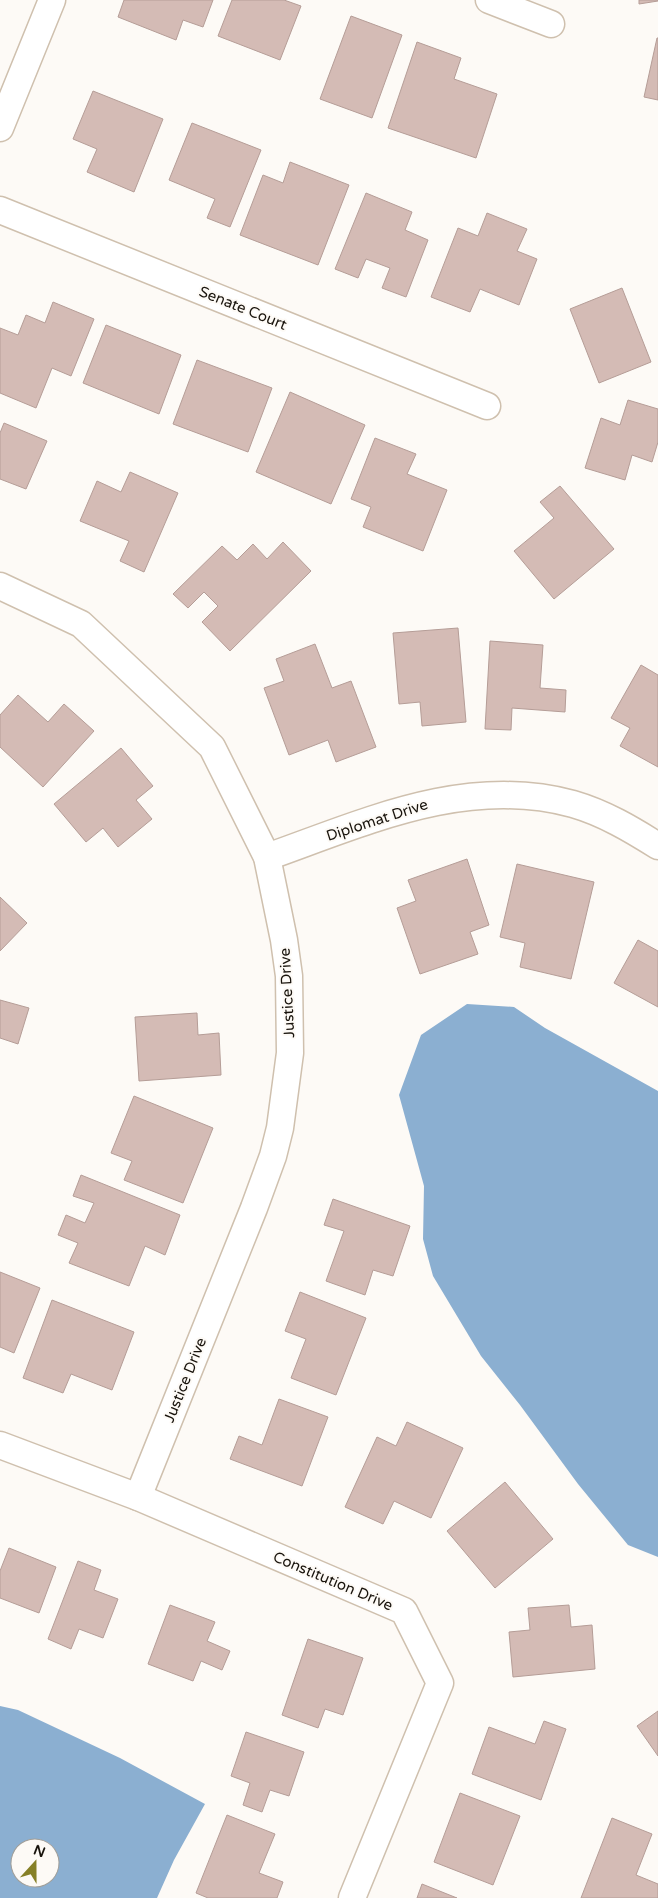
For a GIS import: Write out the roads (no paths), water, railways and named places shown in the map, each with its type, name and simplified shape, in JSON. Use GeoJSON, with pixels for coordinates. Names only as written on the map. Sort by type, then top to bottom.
{"type":"FeatureCollection","features":[{"type":"Feature","properties":{"kind":"street"},"geometry":{"type":"LineString","coordinates":[[0,128],[52,0]]}},
{"type":"Feature","properties":{"kind":"street"},"geometry":{"type":"LineString","coordinates":[[489,0],[551,24]]}},
{"type":"Feature","properties":{"kind":"street","name":"Senate Court"},"geometry":{"type":"LineString","coordinates":[[0,210],[487,406]]}},
{"type":"Feature","properties":{"kind":"street","name":"Justice Drive"},"geometry":{"type":"LineString","coordinates":[[0,586],[81,624],[212,747],[268,857],[284,940],[289,976],[290,1053],[280,1128],[273,1156],[138,1497]]}},
{"type":"Feature","properties":{"kind":"street","name":"Diplomat Drive"},"geometry":{"type":"LineString","coordinates":[[268,857],[405,808],[476,795],[526,796],[573,804],[615,821],[658,846]]}},
{"type":"Feature","properties":{"kind":"street","name":"Constitution Drive"},"geometry":{"type":"LineString","coordinates":[[0,1445],[138,1497],[404,1611],[440,1683],[352,1898]]}},
{"type":"Feature","properties":{"kind":"water"},"geometry":{"type":"Polygon","coordinates":[[[467,1004],[514,1007],[545,1028],[658,1091],[658,1557],[628,1545],[578,1484],[481,1356],[433,1276],[423,1239],[424,1186],[399,1095],[421,1035],[467,1004]]]}},
{"type":"Feature","properties":{"kind":"water"},"geometry":{"type":"Polygon","coordinates":[[[0,1706],[18,1710],[120,1758],[205,1804],[174,1860],[157,1898],[0,1898],[0,1706]]]}}]}
